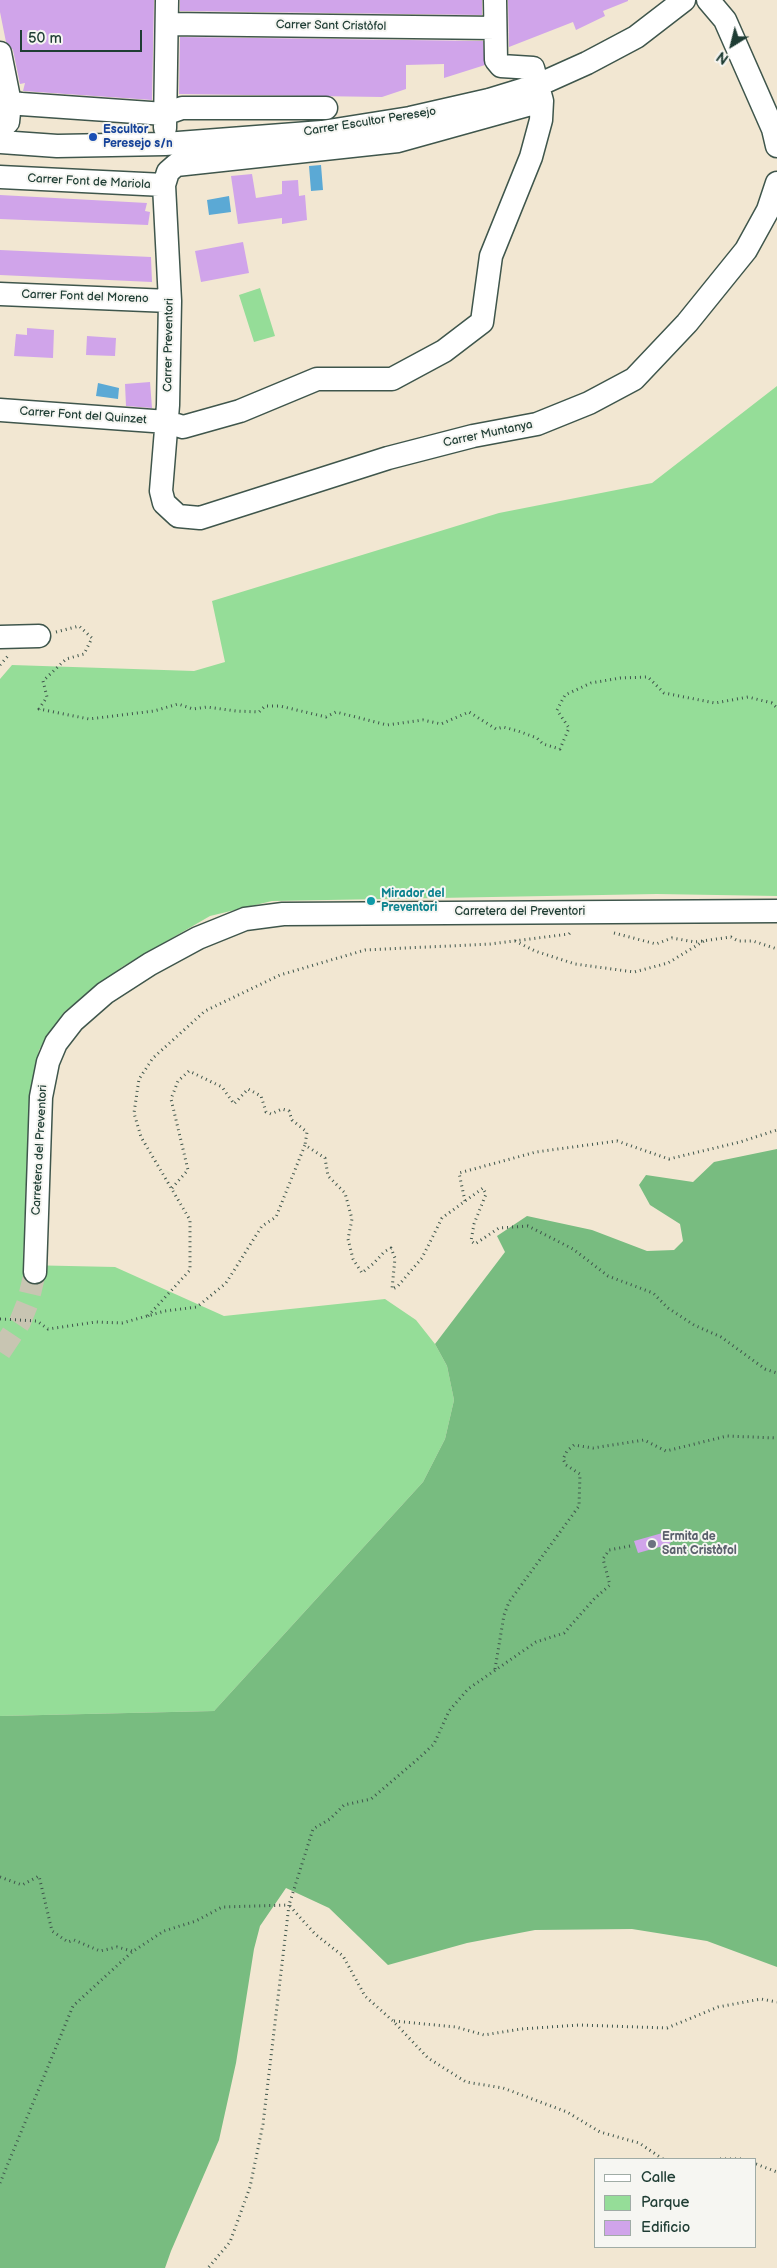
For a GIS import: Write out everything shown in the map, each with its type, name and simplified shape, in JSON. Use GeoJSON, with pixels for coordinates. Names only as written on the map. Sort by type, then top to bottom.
{"type":"FeatureCollection","features":[{"type":"Feature","properties":{"kind":"street"},"geometry":{"type":"LineString","coordinates":[[165,144],[167,0]]}},
{"type":"Feature","properties":{"kind":"street"},"geometry":{"type":"LineString","coordinates":[[495,0],[496,60],[502,66],[532,68],[540,93]]}},
{"type":"Feature","properties":{"kind":"street","name":"Carrer Escultor Peresejo"},"geometry":{"type":"LineString","coordinates":[[166,178],[176,166],[398,141],[540,93],[587,63],[636,37],[684,0]]}},
{"type":"Feature","properties":{"kind":"street"},"geometry":{"type":"LineString","coordinates":[[708,0],[725,20],[774,129],[777,146]]}},
{"type":"Feature","properties":{"kind":"street","name":"Carrer Sant Cristòfol"},"geometry":{"type":"LineString","coordinates":[[167,24],[495,28]]}},
{"type":"Feature","properties":{"kind":"street"},"geometry":{"type":"LineString","coordinates":[[0,53],[4,119]]}},
{"type":"Feature","properties":{"kind":"street","name":"Carrer Escultor Peresejo"},"geometry":{"type":"LineString","coordinates":[[4,119],[29,145],[165,144],[322,132],[371,125],[490,100],[540,93]]}},
{"type":"Feature","properties":{"kind":"street","name":"Carrer Font del Quinzet"},"geometry":{"type":"LineString","coordinates":[[0,410],[167,422],[183,427],[240,411],[317,379],[392,380],[444,351],[482,322],[491,256],[532,157],[541,120],[540,93]]}},
{"type":"Feature","properties":{"kind":"street","name":"Carrer Escultor Peresejo"},"geometry":{"type":"LineString","coordinates":[[4,119],[166,114],[182,108],[326,108]]}},
{"type":"Feature","properties":{"kind":"street","name":"Carrer Font de Mariola"},"geometry":{"type":"LineString","coordinates":[[0,177],[166,178]]}},
{"type":"Feature","properties":{"kind":"street","name":"Carrer Preventori"},"geometry":{"type":"LineString","coordinates":[[164,503],[161,491],[167,422],[170,300],[166,178]]}},
{"type":"Feature","properties":{"kind":"street","name":"Carrer Muntanya"},"geometry":{"type":"LineString","coordinates":[[164,503],[178,516],[200,518],[388,458],[473,436],[537,424],[589,403],[634,379],[688,323],[746,250],[768,210],[777,183]]}},
{"type":"Feature","properties":{"kind":"street","name":"Carrer Font del Moreno"},"geometry":{"type":"LineString","coordinates":[[0,294],[170,300]]}},
{"type":"Feature","properties":{"kind":"street"},"geometry":{"type":"LineString","coordinates":[[0,637],[40,636]]}},
{"type":"Feature","properties":{"kind":"street","name":"Carretera del Preventori"},"geometry":{"type":"LineString","coordinates":[[35,1272],[41,1098],[48,1062],[56,1043],[73,1020],[105,992],[150,964],[198,938],[245,919],[283,914],[777,911]]}},
{"type":"Feature","properties":{"kind":"path"},"geometry":{"type":"LineString","coordinates":[[40,636],[79,626],[92,638],[84,654],[66,659],[44,681],[46,697],[40,709],[89,719],[154,711],[178,704],[193,709],[207,707],[259,712],[265,706],[280,706],[326,717],[336,712],[387,725],[423,720],[441,724],[470,712],[496,729],[503,727],[518,731],[537,738],[543,744],[560,749],[569,728],[556,710],[565,695],[591,683],[620,678],[648,677],[664,693],[715,704],[748,697],[772,703],[777,708]]}},
{"type":"Feature","properties":{"kind":"path"},"geometry":{"type":"LineString","coordinates":[[608,932],[656,944],[672,938],[695,942],[731,937],[738,941],[753,940],[777,948]]}},
{"type":"Feature","properties":{"kind":"path"},"geometry":{"type":"LineString","coordinates":[[569,934],[576,933]]}},
{"type":"Feature","properties":{"kind":"path"},"geometry":{"type":"LineString","coordinates":[[148,1316],[190,1270],[190,1220],[141,1136],[134,1113],[139,1079],[152,1058],[206,1011],[280,975],[365,950],[490,944],[514,941],[535,951],[575,964],[634,972],[668,964],[705,940]]}},
{"type":"Feature","properties":{"kind":"path"},"geometry":{"type":"LineString","coordinates":[[0,1319],[37,1321],[48,1329],[96,1322],[122,1323],[165,1311],[198,1307],[226,1284],[262,1226],[276,1217],[305,1145],[307,1132],[292,1120],[289,1110],[282,1109],[270,1114],[266,1112],[261,1096],[248,1089],[234,1104],[222,1088],[189,1071],[178,1081],[172,1099],[188,1170],[172,1188]]}},
{"type":"Feature","properties":{"kind":"path"},"geometry":{"type":"LineString","coordinates":[[465,1202],[459,1173],[536,1152],[617,1141],[669,1159],[740,1142],[777,1130]]}},
{"type":"Feature","properties":{"kind":"path"},"geometry":{"type":"LineString","coordinates":[[305,1145],[326,1158],[328,1176],[345,1193],[352,1219],[348,1239],[353,1259],[362,1273],[384,1252],[391,1248],[395,1258],[392,1289],[397,1287],[422,1258],[442,1218],[483,1188],[486,1194],[471,1240],[475,1244],[499,1228],[528,1226],[573,1249],[608,1276],[652,1293],[668,1308],[694,1325],[721,1337],[765,1369],[777,1373]]}},
{"type":"Feature","properties":{"kind":"path"},"geometry":{"type":"LineString","coordinates":[[495,1670],[508,1602],[580,1506],[580,1474],[566,1465],[563,1459],[567,1451],[574,1445],[593,1448],[644,1440],[666,1451],[727,1436],[777,1438]]}},
{"type":"Feature","properties":{"kind":"path"},"geometry":{"type":"LineString","coordinates":[[208,2268],[230,2242],[250,2187],[263,2124],[289,1905],[313,1829],[330,1819],[344,1804],[370,1799],[420,1758],[434,1744],[449,1711],[468,1689],[536,1642],[564,1633],[595,1598],[610,1585],[603,1559],[609,1550],[630,1546]]}},
{"type":"Feature","properties":{"kind":"path"},"geometry":{"type":"LineString","coordinates":[[0,1877],[22,1885],[39,1876],[52,1931],[68,1942],[74,1940],[100,1951],[117,1948],[132,1952]]}},
{"type":"Feature","properties":{"kind":"path"},"geometry":{"type":"LineString","coordinates":[[0,2183],[72,2006],[132,1952],[164,1931],[196,1921],[222,1907],[289,1905],[315,1934],[343,1956],[366,1996],[428,2058],[466,2082],[503,2088],[567,2112],[600,2132],[639,2143],[661,2158]]}},
{"type":"Feature","properties":{"kind":"path"},"geometry":{"type":"LineString","coordinates":[[393,2021],[456,2027],[484,2036],[521,2029],[578,2025],[667,2028],[718,2007],[761,1999],[777,2002]]}},
{"type":"Feature","properties":{"kind":"path"},"geometry":{"type":"LineString","coordinates":[[757,2164],[777,2172]]}},
{"type":"Feature","properties":{"kind":"green space"},"geometry":{"type":"Polygon","coordinates":[[[260,288],[275,336],[254,342],[239,295],[260,288]]]}},
{"type":"Feature","properties":{"kind":"green space"},"geometry":{"type":"Polygon","coordinates":[[[777,386],[777,896],[657,894],[272,901],[210,916],[122,967],[64,1012],[39,1050],[29,1104],[23,1265],[115,1267],[224,1316],[385,1299],[416,1320],[435,1344],[447,1366],[454,1400],[445,1439],[423,1482],[214,1711],[0,1716],[0,679],[12,665],[194,671],[225,662],[212,601],[499,513],[652,483],[777,386]]]}},
{"type":"Feature","properties":{"kind":"green space"},"geometry":{"type":"Polygon","coordinates":[[[777,1149],[777,1967],[707,1941],[632,1929],[535,1930],[467,1943],[388,1965],[329,1908],[286,1888],[260,1926],[254,1949],[236,2063],[219,2140],[165,2268],[0,2268],[0,1716],[214,1711],[423,1482],[445,1439],[454,1400],[447,1366],[435,1344],[505,1252],[497,1236],[527,1216],[592,1230],[647,1251],[674,1250],[683,1241],[680,1224],[650,1205],[639,1185],[646,1175],[693,1182],[714,1162],[777,1149]]]}},
{"type":"Feature","properties":{"kind":"water"},"geometry":{"type":"Polygon","coordinates":[[[321,165],[323,190],[311,191],[309,166],[321,165]]]}},
{"type":"Feature","properties":{"kind":"water"},"geometry":{"type":"Polygon","coordinates":[[[229,196],[231,212],[209,215],[207,200],[229,196]]]}},
{"type":"Feature","properties":{"kind":"water"},"geometry":{"type":"Polygon","coordinates":[[[98,383],[119,388],[118,399],[96,396],[98,383]]]}},
{"type":"Feature","properties":{"kind":"building"},"geometry":{"type":"Polygon","coordinates":[[[0,0],[154,0],[152,100],[23,91],[25,83],[20,84],[13,50],[6,42],[0,12],[0,0]]]}},
{"type":"Feature","properties":{"kind":"building"},"geometry":{"type":"Polygon","coordinates":[[[180,0],[482,0],[482,15],[180,11],[180,0]]]}},
{"type":"Feature","properties":{"kind":"building"},"geometry":{"type":"Polygon","coordinates":[[[508,0],[628,1],[603,11],[605,16],[576,30],[573,22],[509,47],[508,0]]]}},
{"type":"Feature","properties":{"kind":"building"},"geometry":{"type":"Polygon","coordinates":[[[180,37],[483,41],[485,65],[444,78],[444,64],[406,65],[406,89],[382,97],[179,94],[180,37]]]}},
{"type":"Feature","properties":{"kind":"building"},"geometry":{"type":"Polygon","coordinates":[[[252,174],[256,198],[282,194],[282,181],[298,180],[299,196],[305,195],[307,220],[282,224],[282,218],[238,224],[231,176],[252,174]]]}},
{"type":"Feature","properties":{"kind":"building"},"geometry":{"type":"Polygon","coordinates":[[[0,195],[147,203],[145,211],[150,212],[148,225],[0,219],[0,195]]]}},
{"type":"Feature","properties":{"kind":"building"},"geometry":{"type":"Polygon","coordinates":[[[243,242],[249,273],[201,282],[195,251],[243,242]]]}},
{"type":"Feature","properties":{"kind":"building"},"geometry":{"type":"Polygon","coordinates":[[[0,250],[151,257],[152,282],[0,275],[0,250]]]}},
{"type":"Feature","properties":{"kind":"building"},"geometry":{"type":"Polygon","coordinates":[[[27,328],[54,330],[53,358],[14,356],[16,334],[27,335],[27,328]]]}},
{"type":"Feature","properties":{"kind":"building"},"geometry":{"type":"Polygon","coordinates":[[[87,336],[116,338],[115,356],[86,355],[87,336]]]}},
{"type":"Feature","properties":{"kind":"building"},"geometry":{"type":"Polygon","coordinates":[[[150,382],[152,408],[126,406],[125,384],[150,382]]]}},
{"type":"Feature","properties":{"kind":"building","name":"Ermita de Sant Cristòfol"},"geometry":{"type":"Polygon","coordinates":[[[666,1532],[671,1535],[672,1541],[665,1549],[663,1546],[638,1553],[634,1541],[666,1532]]]}},
{"type":"Feature","properties":{"kind":"tunnel"},"geometry":{"type":"LineString","coordinates":[[0,1352],[20,1322],[28,1302],[35,1272]]}},
{"type":"Feature","properties":{"kind":"place","name":"Escultor Peresejo s/n"},"geometry":{"type":"Point","coordinates":[93,137]}},
{"type":"Feature","properties":{"kind":"place","name":"Mirador del Preventori"},"geometry":{"type":"Point","coordinates":[371,901]}},
{"type":"Feature","properties":{"kind":"place","name":"Ermita de Sant Cristòfol"},"geometry":{"type":"Point","coordinates":[652,1544]}}]}
